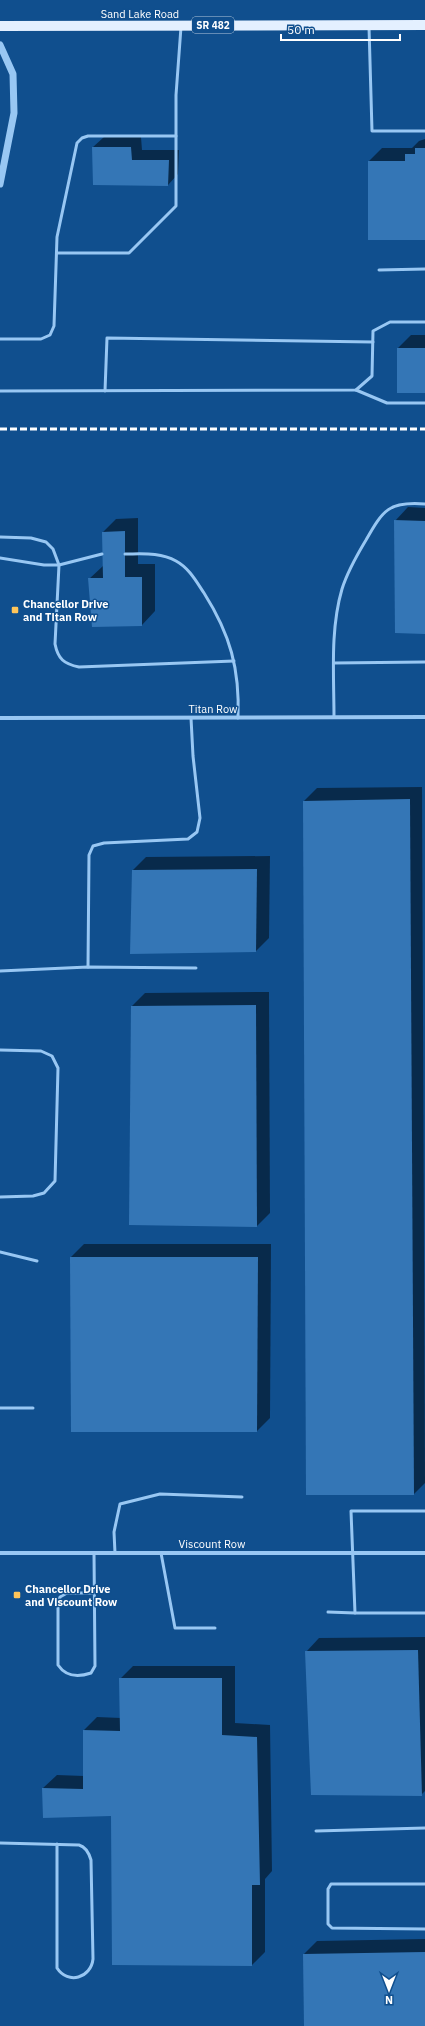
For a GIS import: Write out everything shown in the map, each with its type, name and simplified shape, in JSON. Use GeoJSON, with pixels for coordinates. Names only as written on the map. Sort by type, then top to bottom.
{"type":"FeatureCollection","features":[{"type":"Feature","properties":{"kind":"main road","name":"Sand Lake Road"},"geometry":{"type":"LineString","coordinates":[[0,26],[425,25]]}},
{"type":"Feature","properties":{"kind":"street"},"geometry":{"type":"LineString","coordinates":[[0,45],[13,74],[14,113],[0,184]]}},
{"type":"Feature","properties":{"kind":"street","name":"Titan Row"},"geometry":{"type":"LineString","coordinates":[[0,718],[425,717]]}},
{"type":"Feature","properties":{"kind":"street","name":"Viscount Row"},"geometry":{"type":"LineString","coordinates":[[0,1553],[425,1553]]}},
{"type":"Feature","properties":{"kind":"lane"},"geometry":{"type":"LineString","coordinates":[[57,253],[129,253],[176,206],[176,136],[181,25]]}},
{"type":"Feature","properties":{"kind":"lane"},"geometry":{"type":"LineString","coordinates":[[369,25],[372,130],[425,131]]}},
{"type":"Feature","properties":{"kind":"lane"},"geometry":{"type":"LineString","coordinates":[[0,339],[41,339],[50,335],[54,326],[57,237],[78,143],[82,138],[88,136],[176,136]]}},
{"type":"Feature","properties":{"kind":"lane"},"geometry":{"type":"LineString","coordinates":[[379,270],[425,269]]}},
{"type":"Feature","properties":{"kind":"lane"},"geometry":{"type":"LineString","coordinates":[[356,390],[372,376],[373,331],[390,322],[425,322]]}},
{"type":"Feature","properties":{"kind":"lane"},"geometry":{"type":"LineString","coordinates":[[105,390],[107,338],[373,342]]}},
{"type":"Feature","properties":{"kind":"lane"},"geometry":{"type":"LineString","coordinates":[[0,391],[356,390],[387,403],[425,403]]}},
{"type":"Feature","properties":{"kind":"lane"},"geometry":{"type":"LineString","coordinates":[[334,718],[334,633],[342,589],[360,551],[378,519],[393,505],[412,502],[425,504]]}},
{"type":"Feature","properties":{"kind":"lane"},"geometry":{"type":"LineString","coordinates":[[0,537],[31,538],[46,542],[53,549],[58,566],[55,644],[57,653],[64,662],[79,667],[234,661]]}},
{"type":"Feature","properties":{"kind":"lane"},"geometry":{"type":"LineString","coordinates":[[0,558],[44,566],[58,566],[102,554]]}},
{"type":"Feature","properties":{"kind":"lane"},"geometry":{"type":"LineString","coordinates":[[125,554],[157,554],[176,560],[187,570],[202,591],[222,625],[234,661],[238,681],[238,718]]}},
{"type":"Feature","properties":{"kind":"lane"},"geometry":{"type":"LineString","coordinates":[[334,663],[425,662]]}},
{"type":"Feature","properties":{"kind":"lane"},"geometry":{"type":"LineString","coordinates":[[88,967],[89,855],[93,846],[188,839],[197,832],[200,818],[193,756],[191,718]]}},
{"type":"Feature","properties":{"kind":"lane"},"geometry":{"type":"LineString","coordinates":[[0,971],[88,967],[196,968]]}},
{"type":"Feature","properties":{"kind":"lane"},"geometry":{"type":"LineString","coordinates":[[0,1050],[40,1051],[52,1056],[58,1068],[55,1181],[44,1193],[33,1196],[0,1197]]}},
{"type":"Feature","properties":{"kind":"lane"},"geometry":{"type":"LineString","coordinates":[[0,1252],[37,1262]]}},
{"type":"Feature","properties":{"kind":"lane"},"geometry":{"type":"LineString","coordinates":[[0,1408],[33,1408]]}},
{"type":"Feature","properties":{"kind":"lane"},"geometry":{"type":"LineString","coordinates":[[115,1553],[114,1532],[120,1504],[160,1494],[242,1497]]}},
{"type":"Feature","properties":{"kind":"lane"},"geometry":{"type":"LineString","coordinates":[[355,1613],[352,1553],[352,1511],[425,1511]]}},
{"type":"Feature","properties":{"kind":"lane"},"geometry":{"type":"LineString","coordinates":[[93,1593],[67,1593],[60,1597],[58,1604],[58,1666],[62,1672],[70,1675],[83,1675],[91,1673],[95,1666],[93,1593],[94,1553]]}},
{"type":"Feature","properties":{"kind":"lane"},"geometry":{"type":"LineString","coordinates":[[160,1553],[175,1628],[215,1628]]}},
{"type":"Feature","properties":{"kind":"lane"},"geometry":{"type":"LineString","coordinates":[[328,1612],[425,1613]]}},
{"type":"Feature","properties":{"kind":"lane"},"geometry":{"type":"LineString","coordinates":[[316,1831],[425,1828]]}},
{"type":"Feature","properties":{"kind":"lane"},"geometry":{"type":"LineString","coordinates":[[0,1843],[57,1844],[83,1846],[91,1860],[93,1959],[89,1971],[83,1976],[76,1978],[67,1978],[61,1975],[57,1968],[57,1844]]}},
{"type":"Feature","properties":{"kind":"lane"},"geometry":{"type":"LineString","coordinates":[[425,1884],[331,1884],[328,1889],[328,1924],[332,1928],[425,1929]]}},
{"type":"Feature","properties":{"kind":"building"},"geometry":{"type":"Polygon","coordinates":[[[92,147],[131,147],[132,160],[169,160],[168,186],[93,185],[92,147]]]}},
{"type":"Feature","properties":{"kind":"building"},"geometry":{"type":"Polygon","coordinates":[[[415,148],[425,148],[425,240],[368,240],[368,161],[405,161],[405,154],[415,154],[415,148]]]}},
{"type":"Feature","properties":{"kind":"building"},"geometry":{"type":"Polygon","coordinates":[[[397,348],[425,348],[425,393],[397,393],[397,348]]]}},
{"type":"Feature","properties":{"kind":"building"},"geometry":{"type":"Polygon","coordinates":[[[394,520],[425,521],[425,634],[395,633],[394,520]]]}},
{"type":"Feature","properties":{"kind":"building"},"geometry":{"type":"Polygon","coordinates":[[[125,531],[125,577],[142,577],[142,626],[92,627],[88,578],[103,578],[102,532],[125,531]]]}},
{"type":"Feature","properties":{"kind":"building"},"geometry":{"type":"Polygon","coordinates":[[[410,799],[414,1495],[306,1495],[303,801],[410,799]]]}},
{"type":"Feature","properties":{"kind":"building"},"geometry":{"type":"Polygon","coordinates":[[[257,869],[256,952],[130,954],[132,870],[257,869]]]}},
{"type":"Feature","properties":{"kind":"building"},"geometry":{"type":"Polygon","coordinates":[[[256,1005],[257,1227],[129,1225],[131,1006],[256,1005]]]}},
{"type":"Feature","properties":{"kind":"building"},"geometry":{"type":"Polygon","coordinates":[[[70,1257],[258,1257],[257,1432],[71,1432],[70,1257]]]}},
{"type":"Feature","properties":{"kind":"building"},"geometry":{"type":"Polygon","coordinates":[[[418,1650],[422,1796],[311,1795],[305,1651],[418,1650]]]}},
{"type":"Feature","properties":{"kind":"building"},"geometry":{"type":"Polygon","coordinates":[[[119,1678],[222,1678],[222,1735],[257,1737],[260,1885],[252,1885],[252,1966],[112,1965],[111,1816],[43,1818],[42,1788],[83,1789],[83,1730],[120,1731],[119,1678]]]}},
{"type":"Feature","properties":{"kind":"building"},"geometry":{"type":"Polygon","coordinates":[[[425,1952],[425,2026],[304,2026],[303,1954],[425,1952]]]}},
{"type":"Feature","properties":{"kind":"railway"},"geometry":{"type":"LineString","coordinates":[[0,429],[425,429]]}},
{"type":"Feature","properties":{"kind":"place","name":"Chancellor Drive and Titan Row"},"geometry":{"type":"Point","coordinates":[15,610]}},
{"type":"Feature","properties":{"kind":"place","name":"Chancellor Drive and Viscount Row"},"geometry":{"type":"Point","coordinates":[17,1595]}}]}
